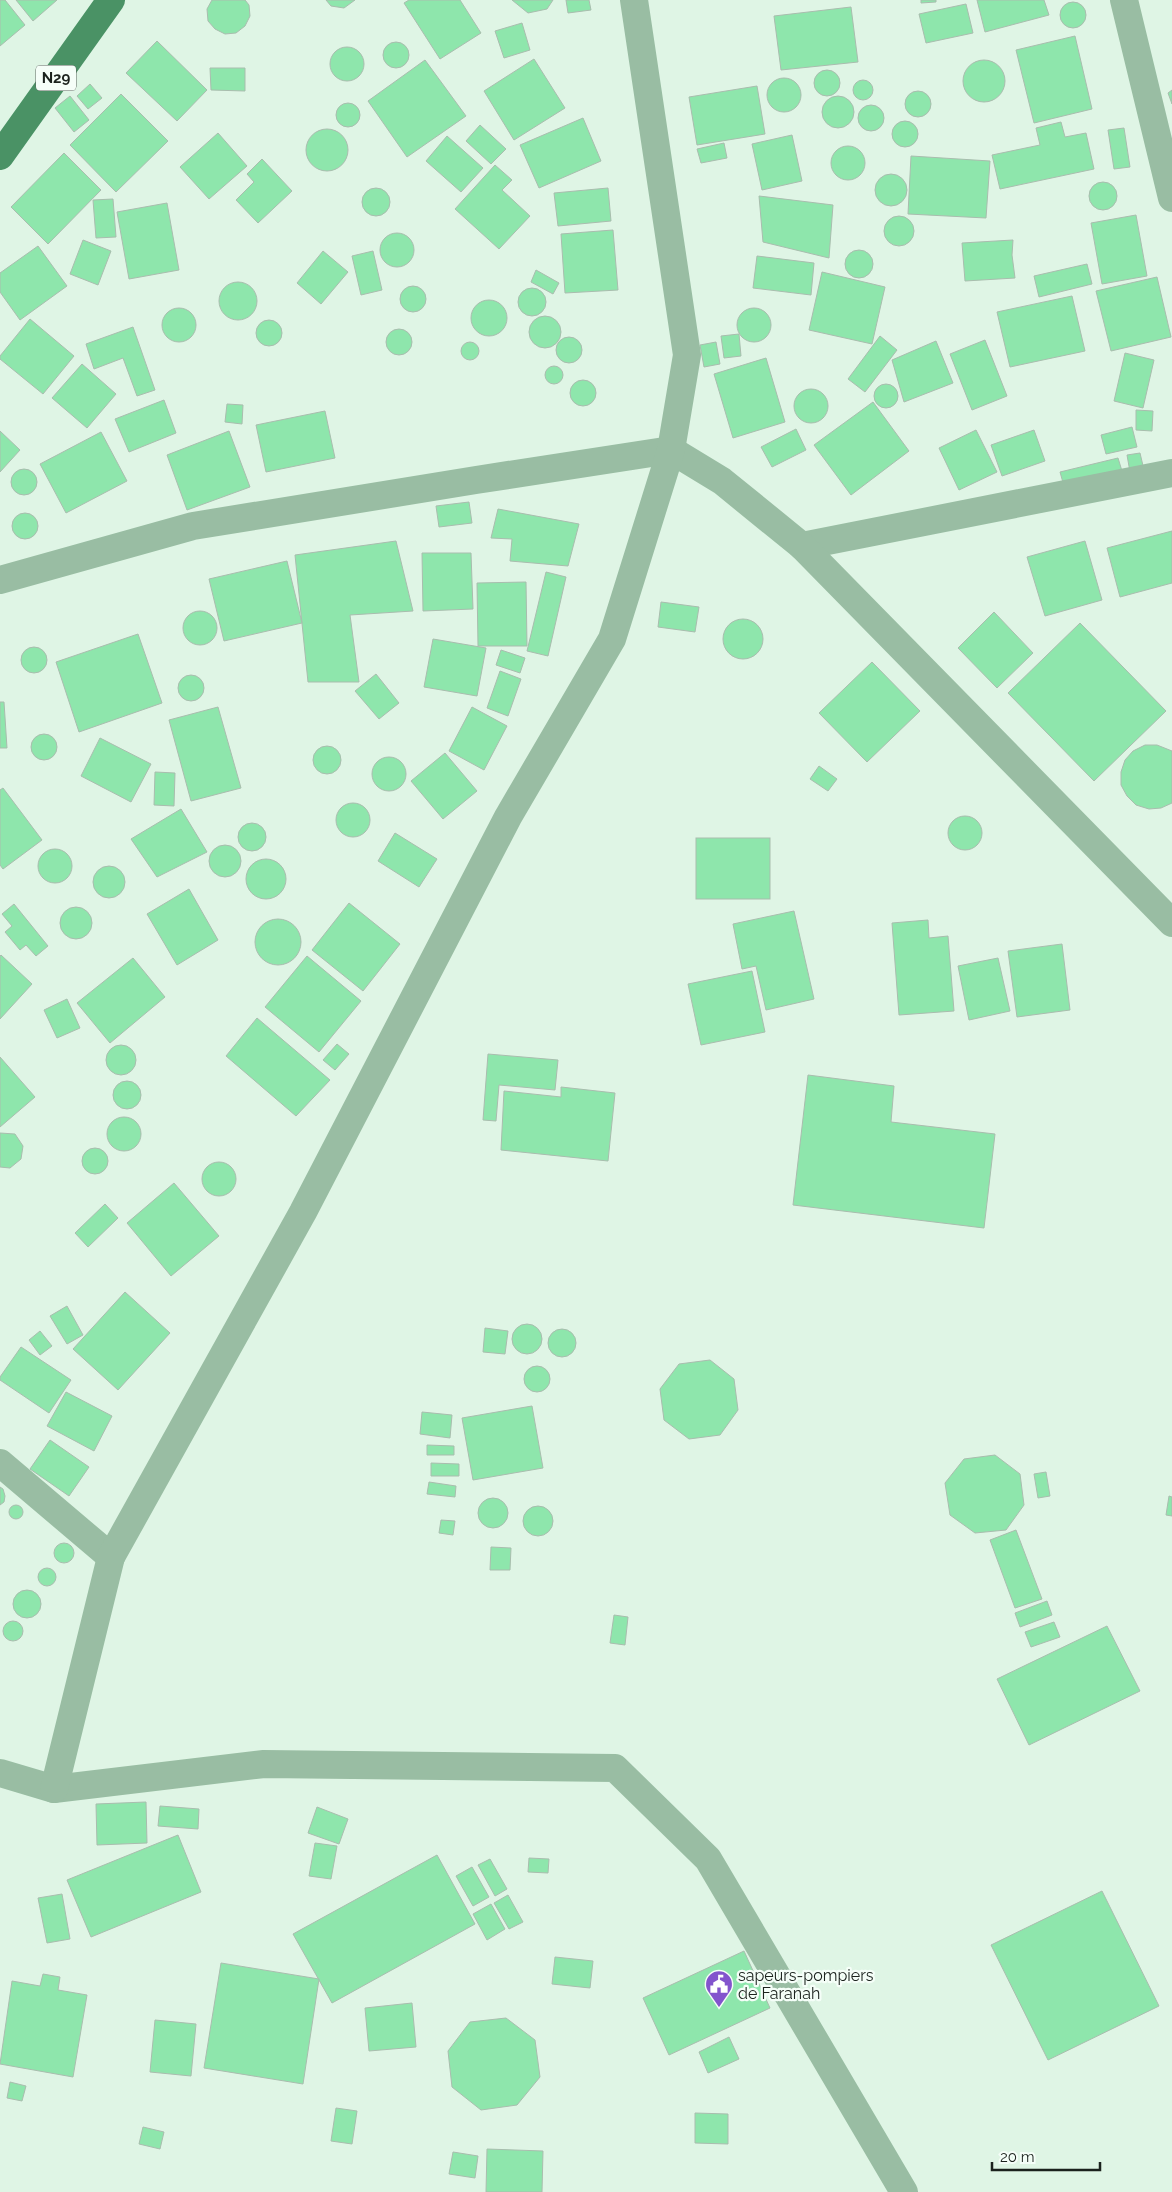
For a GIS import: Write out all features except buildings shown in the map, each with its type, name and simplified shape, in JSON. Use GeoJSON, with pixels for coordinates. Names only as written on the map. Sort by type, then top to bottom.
{"type":"FeatureCollection","features":[{"type":"Feature","properties":{"kind":"main road","name":"N29"},"geometry":{"type":"LineString","coordinates":[[0,156],[111,0]]}},
{"type":"Feature","properties":{"kind":"street"},"geometry":{"type":"LineString","coordinates":[[54,1789],[111,1557],[303,1212],[508,817],[612,638],[671,450],[687,355],[634,0]]}},
{"type":"Feature","properties":{"kind":"street"},"geometry":{"type":"LineString","coordinates":[[1124,0],[1172,198]]}},
{"type":"Feature","properties":{"kind":"street"},"geometry":{"type":"LineString","coordinates":[[0,580],[193,526],[671,450],[722,482],[802,546],[1172,923]]}},
{"type":"Feature","properties":{"kind":"street"},"geometry":{"type":"LineString","coordinates":[[802,546],[1172,473]]}},
{"type":"Feature","properties":{"kind":"street"},"geometry":{"type":"LineString","coordinates":[[0,1463],[111,1557]]}},
{"type":"Feature","properties":{"kind":"street"},"geometry":{"type":"LineString","coordinates":[[0,1772],[54,1789],[264,1764],[615,1768],[708,1859],[904,2192]]}},
{"type":"Feature","properties":{"kind":"place","name":"sapeurs-pompiers de Faranah"},"geometry":{"type":"Point","coordinates":[719,2008]}}]}
